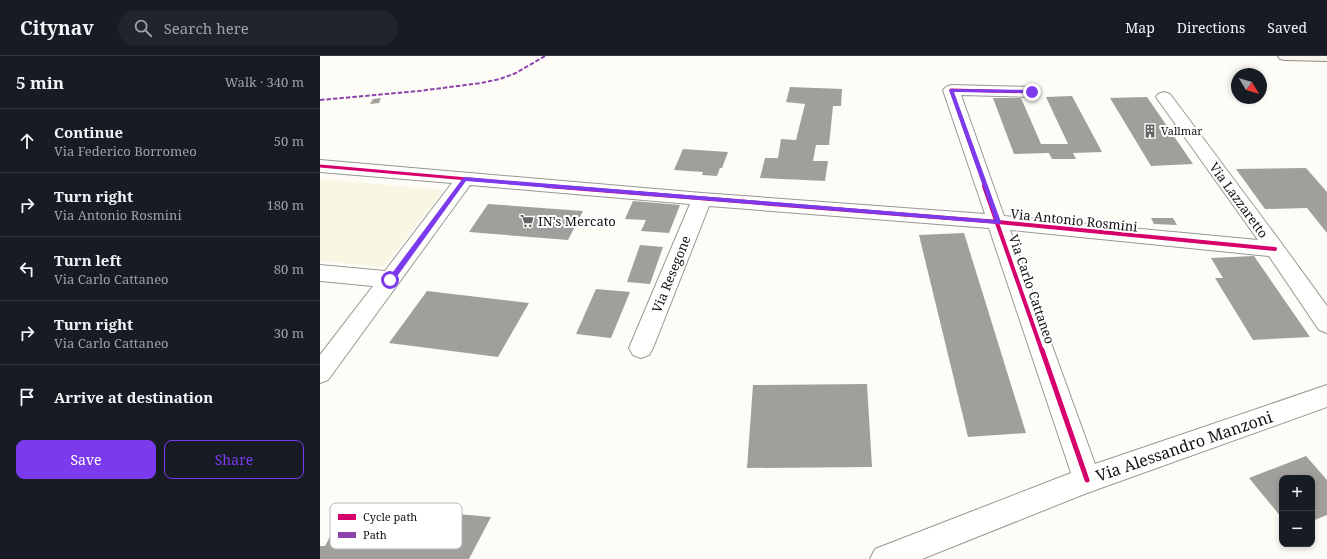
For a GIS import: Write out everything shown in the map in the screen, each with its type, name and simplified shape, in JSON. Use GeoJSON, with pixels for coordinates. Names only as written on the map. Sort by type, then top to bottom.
{"type":"FeatureCollection","features":[{"type":"Feature","properties":{"kind":"street"},"geometry":{"type":"LineString","coordinates":[[1285,56],[1327,57]]}},
{"type":"Feature","properties":{"kind":"street","name":"Via Carlo Cattaneo"},"geometry":{"type":"LineString","coordinates":[[1032,92],[951,90],[1087,480]]}},
{"type":"Feature","properties":{"kind":"street","name":"Via Lazzaretto"},"geometry":{"type":"LineString","coordinates":[[1164,97],[1275,249],[1327,324]]}},
{"type":"Feature","properties":{"kind":"street","name":"Via Antonio Rosmini"},"geometry":{"type":"LineString","coordinates":[[320,166],[702,199],[998,222],[1275,249]]}},
{"type":"Feature","properties":{"kind":"street"},"geometry":{"type":"LineString","coordinates":[[320,373],[465,179]]}},
{"type":"Feature","properties":{"kind":"street","name":"Via Resegone"},"geometry":{"type":"LineString","coordinates":[[641,348],[702,199]]}},
{"type":"Feature","properties":{"kind":"street"},"geometry":{"type":"LineString","coordinates":[[320,273],[390,280]]}},
{"type":"Feature","properties":{"kind":"street","name":"Via Alessandro Manzoni"},"geometry":{"type":"LineString","coordinates":[[888,559],[1087,480],[1327,396]]}},
{"type":"Feature","properties":{"kind":"shaded area"},"geometry":{"type":"Polygon","coordinates":[[[320,179],[444,190],[383,267],[320,261],[320,179]]]}},
{"type":"Feature","properties":{"kind":"building"},"geometry":{"type":"Polygon","coordinates":[[[790,87],[842,89],[841,106],[833,106],[829,145],[816,145],[813,161],[828,161],[825,181],[760,178],[765,158],[778,158],[781,139],[796,140],[805,104],[786,102],[790,87]]]}},
{"type":"Feature","properties":{"kind":"building"},"geometry":{"type":"Polygon","coordinates":[[[1072,96],[1102,152],[1073,153],[1076,159],[1052,159],[1049,153],[1014,154],[993,98],[1021,98],[1041,144],[1068,144],[1046,97],[1072,96]]]}},
{"type":"Feature","properties":{"kind":"building","name":"Vallmar"},"geometry":{"type":"Polygon","coordinates":[[[1147,97],[1193,164],[1151,166],[1110,98],[1147,97]]]}},
{"type":"Feature","properties":{"kind":"building"},"geometry":{"type":"Polygon","coordinates":[[[381,98],[379,103],[370,104],[373,99],[381,98]]]}},
{"type":"Feature","properties":{"kind":"building"},"geometry":{"type":"Polygon","coordinates":[[[683,149],[728,152],[722,168],[720,168],[717,176],[702,175],[703,172],[674,170],[683,149]]]}},
{"type":"Feature","properties":{"kind":"building"},"geometry":{"type":"Polygon","coordinates":[[[1306,168],[1327,192],[1327,233],[1307,208],[1265,209],[1236,169],[1306,168]]]}},
{"type":"Feature","properties":{"kind":"building"},"geometry":{"type":"Polygon","coordinates":[[[633,201],[680,205],[669,233],[641,231],[646,220],[625,219],[633,201]]]}},
{"type":"Feature","properties":{"kind":"building","name":"IN's Mercato"},"geometry":{"type":"Polygon","coordinates":[[[488,204],[583,211],[568,240],[469,232],[488,204]]]}},
{"type":"Feature","properties":{"kind":"building"},"geometry":{"type":"Polygon","coordinates":[[[1151,218],[1173,218],[1177,225],[1154,224],[1151,218]]]}},
{"type":"Feature","properties":{"kind":"building"},"geometry":{"type":"Polygon","coordinates":[[[964,233],[1026,433],[968,437],[919,235],[964,233]]]}},
{"type":"Feature","properties":{"kind":"building"},"geometry":{"type":"Polygon","coordinates":[[[640,245],[663,247],[650,284],[627,282],[640,245]]]}},
{"type":"Feature","properties":{"kind":"building"},"geometry":{"type":"Polygon","coordinates":[[[1254,256],[1310,337],[1253,340],[1215,278],[1223,278],[1211,258],[1254,256]]]}},
{"type":"Feature","properties":{"kind":"building"},"geometry":{"type":"Polygon","coordinates":[[[596,289],[630,292],[611,338],[576,334],[596,289]]]}},
{"type":"Feature","properties":{"kind":"building"},"geometry":{"type":"Polygon","coordinates":[[[427,291],[529,303],[498,357],[389,343],[427,291]]]}},
{"type":"Feature","properties":{"kind":"building"},"geometry":{"type":"Polygon","coordinates":[[[867,384],[872,467],[747,468],[753,385],[867,384]]]}},
{"type":"Feature","properties":{"kind":"building"},"geometry":{"type":"Polygon","coordinates":[[[1306,456],[1327,480],[1327,515],[1315,520],[1315,475],[1279,475],[1279,514],[1249,478],[1306,456]]]}},
{"type":"Feature","properties":{"kind":"building"},"geometry":{"type":"Polygon","coordinates":[[[462,514],[491,517],[469,559],[320,559],[320,546],[325,546],[330,537],[330,549],[462,549],[462,514]]]}},
{"type":"Feature","properties":{"kind":"marked path"},"geometry":{"type":"LineString","coordinates":[[320,100],[419,91],[481,83],[500,79],[516,73],[545,56]]}},
{"type":"Feature","properties":{"kind":"cycle path"},"geometry":{"type":"LineString","coordinates":[[1032,92],[951,90],[1087,480]]}},
{"type":"Feature","properties":{"kind":"cycle path"},"geometry":{"type":"LineString","coordinates":[[320,166],[702,199],[998,222],[1275,249]]}},
{"type":"Feature","properties":{"kind":"place","name":"Vallmar"},"geometry":{"type":"Point","coordinates":[1150,131]}},
{"type":"Feature","properties":{"kind":"place","name":"IN's Mercato"},"geometry":{"type":"Point","coordinates":[527,221]}},
{"type":"Feature","properties":{"kind":"route"},"geometry":{"type":"LineString","coordinates":[[390,280],[465,179],[998,222],[951,90],[1032,92]]}}]}
